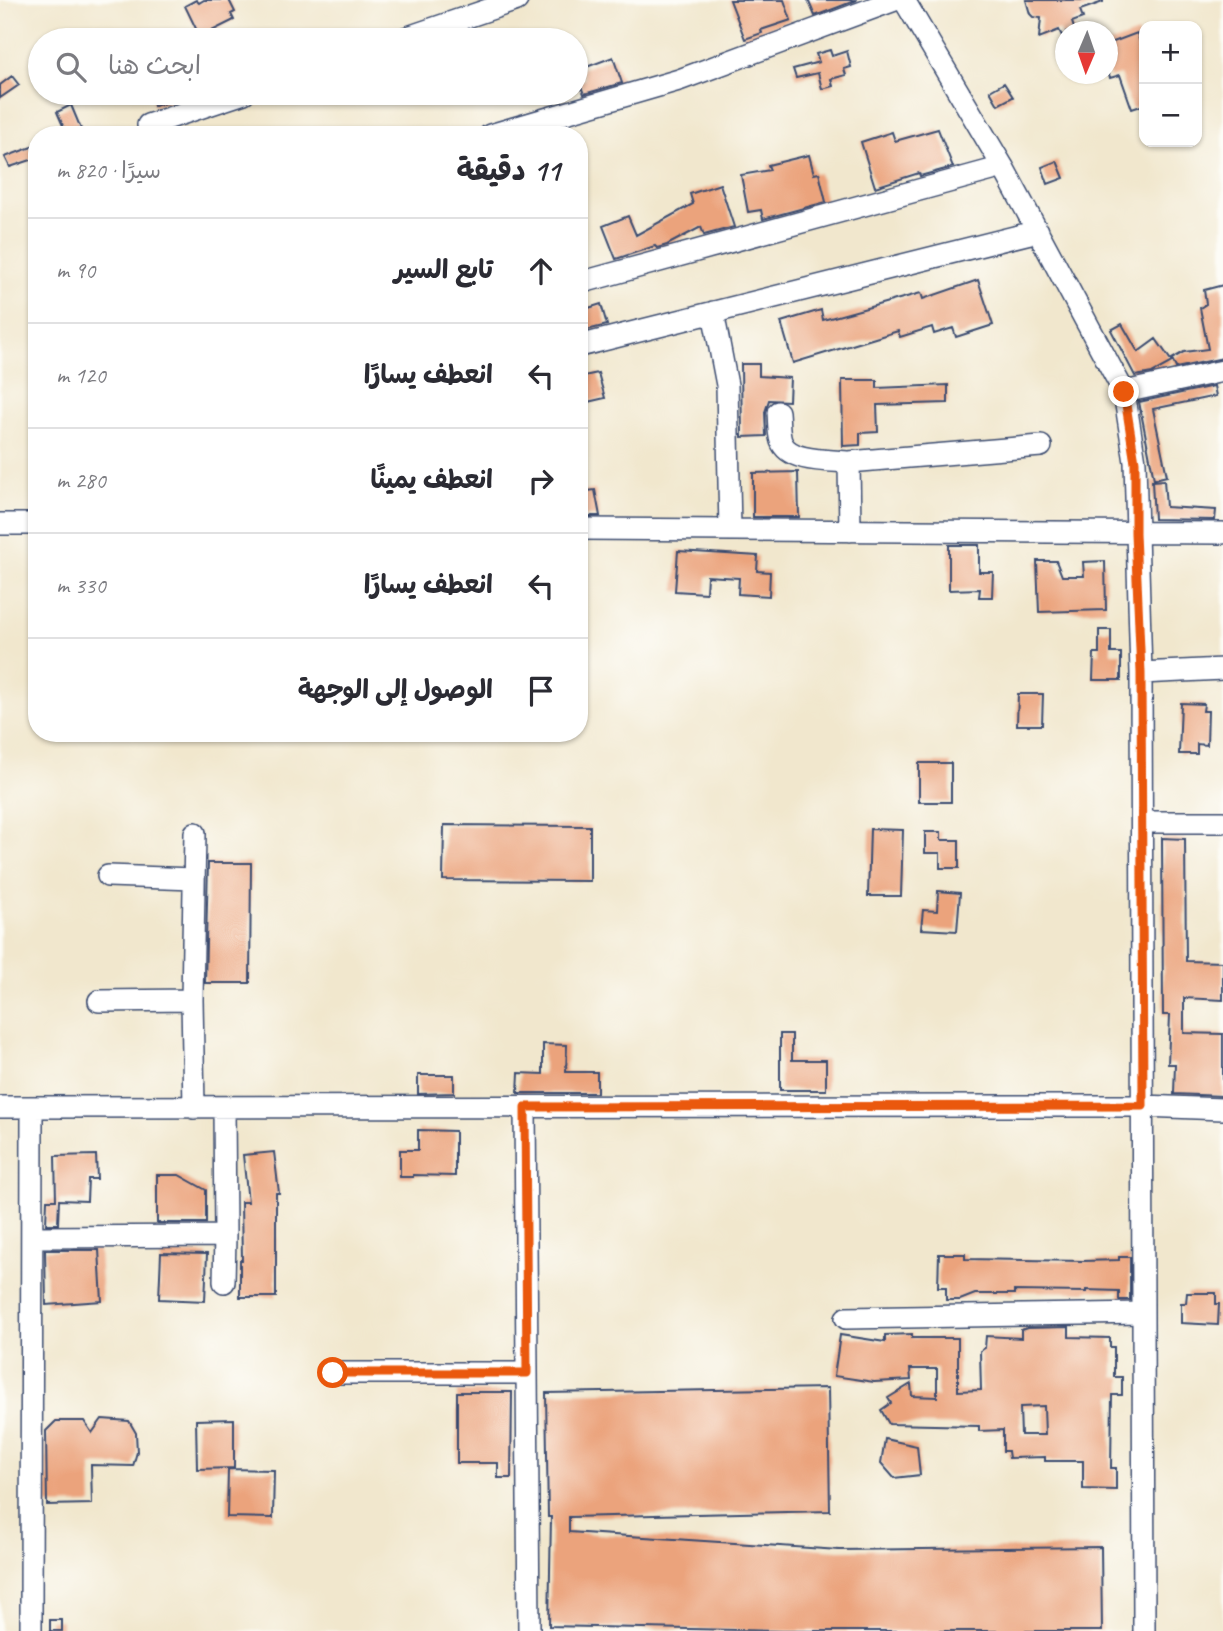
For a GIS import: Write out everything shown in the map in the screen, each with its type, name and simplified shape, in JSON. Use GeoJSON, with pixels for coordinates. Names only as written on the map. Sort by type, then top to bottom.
{"type":"FeatureCollection","features":[{"type":"Feature","properties":{"kind":"street"},"geometry":{"type":"LineString","coordinates":[[434,28],[517,0]]}},
{"type":"Feature","properties":{"kind":"street"},"geometry":{"type":"LineString","coordinates":[[521,126],[680,80],[895,0]]}},
{"type":"Feature","properties":{"kind":"street"},"geometry":{"type":"LineString","coordinates":[[904,0],[1003,167],[1124,392],[1135,462],[1141,673],[1144,1631]]}},
{"type":"Feature","properties":{"kind":"street"},"geometry":{"type":"LineString","coordinates":[[148,125],[208,105]]}},
{"type":"Feature","properties":{"kind":"street"},"geometry":{"type":"LineString","coordinates":[[588,281],[1003,167]]}},
{"type":"Feature","properties":{"kind":"street"},"geometry":{"type":"LineString","coordinates":[[588,344],[1038,231]]}},
{"type":"Feature","properties":{"kind":"street"},"geometry":{"type":"LineString","coordinates":[[713,312],[727,385],[730,530]]}},
{"type":"Feature","properties":{"kind":"street"},"geometry":{"type":"LineString","coordinates":[[1124,392],[1223,371]]}},
{"type":"Feature","properties":{"kind":"street"},"geometry":{"type":"LineString","coordinates":[[779,412],[782,443],[789,453],[807,458],[849,462],[1041,446]]}},
{"type":"Feature","properties":{"kind":"street"},"geometry":{"type":"LineString","coordinates":[[849,462],[850,531]]}},
{"type":"Feature","properties":{"kind":"street"},"geometry":{"type":"LineString","coordinates":[[0,524],[28,524]]}},
{"type":"Feature","properties":{"kind":"street"},"geometry":{"type":"LineString","coordinates":[[588,529],[1223,533]]}},
{"type":"Feature","properties":{"kind":"street"},"geometry":{"type":"LineString","coordinates":[[1141,673],[1223,669]]}},
{"type":"Feature","properties":{"kind":"street"},"geometry":{"type":"LineString","coordinates":[[1142,822],[1223,822]]}},
{"type":"Feature","properties":{"kind":"street"},"geometry":{"type":"LineString","coordinates":[[194,1108],[192,1000],[195,833]]}},
{"type":"Feature","properties":{"kind":"street"},"geometry":{"type":"LineString","coordinates":[[108,876],[194,878]]}},
{"type":"Feature","properties":{"kind":"street"},"geometry":{"type":"LineString","coordinates":[[99,1001],[192,1000]]}},
{"type":"Feature","properties":{"kind":"street"},"geometry":{"type":"LineString","coordinates":[[0,1107],[1143,1106],[1223,1109]]}},
{"type":"Feature","properties":{"kind":"street"},"geometry":{"type":"LineString","coordinates":[[31,1631],[32,1107]]}},
{"type":"Feature","properties":{"kind":"street"},"geometry":{"type":"LineString","coordinates":[[224,1107],[224,1282]]}},
{"type":"Feature","properties":{"kind":"street"},"geometry":{"type":"LineString","coordinates":[[525,1107],[529,1631]]}},
{"type":"Feature","properties":{"kind":"street"},"geometry":{"type":"LineString","coordinates":[[32,1237],[225,1236]]}},
{"type":"Feature","properties":{"kind":"street"},"geometry":{"type":"LineString","coordinates":[[846,1318],[1143,1312]]}},
{"type":"Feature","properties":{"kind":"street"},"geometry":{"type":"LineString","coordinates":[[333,1373],[527,1373]]}},
{"type":"Feature","properties":{"kind":"building"},"geometry":{"type":"Polygon","coordinates":[[[196,0],[199,3],[204,0],[229,0],[235,12],[231,14],[234,20],[218,28],[196,28],[185,6],[196,0]]]}},
{"type":"Feature","properties":{"kind":"building"},"geometry":{"type":"Polygon","coordinates":[[[730,0],[784,0],[791,20],[761,30],[762,33],[745,39],[730,0]]]}},
{"type":"Feature","properties":{"kind":"building"},"geometry":{"type":"Polygon","coordinates":[[[808,0],[857,0],[815,16],[808,0]]]}},
{"type":"Feature","properties":{"kind":"building"},"geometry":{"type":"Polygon","coordinates":[[[1026,0],[1103,0],[1080,10],[1083,18],[1075,21],[1055,21],[1055,32],[1039,38],[1041,18],[1030,14],[1026,0]]]}},
{"type":"Feature","properties":{"kind":"building"},"geometry":{"type":"Polygon","coordinates":[[[1137,33],[1139,39],[1139,107],[1132,109],[1118,76],[1118,40],[1137,33]]]}},
{"type":"Feature","properties":{"kind":"building"},"geometry":{"type":"Polygon","coordinates":[[[830,50],[832,56],[847,51],[851,67],[844,69],[846,75],[831,79],[833,86],[822,89],[818,73],[796,78],[793,69],[819,62],[816,54],[830,50]]]}},
{"type":"Feature","properties":{"kind":"building"},"geometry":{"type":"Polygon","coordinates":[[[613,57],[622,83],[588,93],[588,66],[613,57]]]}},
{"type":"Feature","properties":{"kind":"building"},"geometry":{"type":"Polygon","coordinates":[[[12,76],[19,85],[0,98],[0,85],[12,76]]]}},
{"type":"Feature","properties":{"kind":"building"},"geometry":{"type":"Polygon","coordinates":[[[1004,83],[1013,97],[998,105],[990,91],[1004,83]]]}},
{"type":"Feature","properties":{"kind":"building"},"geometry":{"type":"Polygon","coordinates":[[[71,105],[80,126],[63,126],[57,112],[71,105]]]}},
{"type":"Feature","properties":{"kind":"building"},"geometry":{"type":"Polygon","coordinates":[[[938,129],[953,167],[920,176],[919,173],[875,187],[861,142],[892,132],[895,141],[938,129]]]}},
{"type":"Feature","properties":{"kind":"building"},"geometry":{"type":"Polygon","coordinates":[[[28,148],[28,161],[10,167],[5,157],[28,148]]]}},
{"type":"Feature","properties":{"kind":"building"},"geometry":{"type":"Polygon","coordinates":[[[809,155],[814,174],[819,173],[826,202],[763,219],[761,210],[748,212],[741,175],[770,170],[768,165],[809,155]]]}},
{"type":"Feature","properties":{"kind":"building"},"geometry":{"type":"Polygon","coordinates":[[[1057,161],[1064,178],[1048,184],[1042,167],[1057,161]]]}},
{"type":"Feature","properties":{"kind":"building"},"geometry":{"type":"Polygon","coordinates":[[[720,184],[734,227],[704,235],[701,227],[667,245],[657,248],[655,246],[616,259],[603,226],[628,216],[636,235],[693,204],[690,194],[720,184]]]}},
{"type":"Feature","properties":{"kind":"building"},"geometry":{"type":"Polygon","coordinates":[[[978,280],[993,325],[956,337],[953,328],[934,334],[932,327],[900,337],[898,331],[793,363],[781,322],[821,310],[823,320],[921,293],[923,299],[978,280]]]}},
{"type":"Feature","properties":{"kind":"building"},"geometry":{"type":"Polygon","coordinates":[[[1223,285],[1223,358],[1176,368],[1172,359],[1184,352],[1208,349],[1200,308],[1206,304],[1204,290],[1223,285]]]}},
{"type":"Feature","properties":{"kind":"building"},"geometry":{"type":"Polygon","coordinates":[[[601,304],[607,325],[588,330],[588,308],[601,304]]]}},
{"type":"Feature","properties":{"kind":"building"},"geometry":{"type":"Polygon","coordinates":[[[1122,324],[1138,352],[1156,339],[1172,362],[1152,373],[1135,376],[1111,330],[1122,324]]]}},
{"type":"Feature","properties":{"kind":"building"},"geometry":{"type":"Polygon","coordinates":[[[741,364],[759,364],[759,376],[790,378],[789,401],[769,400],[765,412],[766,436],[742,437],[741,364]]]}},
{"type":"Feature","properties":{"kind":"building"},"geometry":{"type":"Polygon","coordinates":[[[598,373],[605,398],[588,402],[588,375],[598,373]]]}},
{"type":"Feature","properties":{"kind":"building"},"geometry":{"type":"Polygon","coordinates":[[[842,380],[877,380],[877,388],[948,385],[948,403],[877,405],[878,432],[860,433],[860,445],[843,446],[842,380]]]}},
{"type":"Feature","properties":{"kind":"building"},"geometry":{"type":"Polygon","coordinates":[[[1214,386],[1216,396],[1153,409],[1167,476],[1154,479],[1139,402],[1214,386]]]}},
{"type":"Feature","properties":{"kind":"building"},"geometry":{"type":"Polygon","coordinates":[[[798,472],[799,517],[753,517],[753,473],[798,472]]]}},
{"type":"Feature","properties":{"kind":"building"},"geometry":{"type":"Polygon","coordinates":[[[1164,480],[1166,507],[1216,510],[1215,520],[1154,519],[1152,481],[1164,480]]]}},
{"type":"Feature","properties":{"kind":"building"},"geometry":{"type":"Polygon","coordinates":[[[595,490],[600,516],[588,516],[588,491],[595,490]]]}},
{"type":"Feature","properties":{"kind":"building"},"geometry":{"type":"Polygon","coordinates":[[[949,545],[979,545],[979,572],[993,572],[992,597],[979,597],[980,589],[949,590],[949,545]]]}},
{"type":"Feature","properties":{"kind":"building"},"geometry":{"type":"Polygon","coordinates":[[[678,551],[758,556],[757,571],[770,572],[769,596],[738,594],[739,578],[707,576],[706,593],[675,591],[678,551]]]}},
{"type":"Feature","properties":{"kind":"building"},"geometry":{"type":"Polygon","coordinates":[[[1037,561],[1056,561],[1062,576],[1084,576],[1083,562],[1105,561],[1106,610],[1039,612],[1037,561]]]}},
{"type":"Feature","properties":{"kind":"building"},"geometry":{"type":"Polygon","coordinates":[[[1099,630],[1111,630],[1111,653],[1121,653],[1121,680],[1093,680],[1094,653],[1099,653],[1099,630]]]}},
{"type":"Feature","properties":{"kind":"building"},"geometry":{"type":"Polygon","coordinates":[[[1018,694],[1043,694],[1042,725],[1017,725],[1018,694]]]}},
{"type":"Feature","properties":{"kind":"building"},"geometry":{"type":"Polygon","coordinates":[[[1181,703],[1204,704],[1203,711],[1208,711],[1207,745],[1197,744],[1197,754],[1179,754],[1181,703]]]}},
{"type":"Feature","properties":{"kind":"building"},"geometry":{"type":"Polygon","coordinates":[[[919,763],[951,763],[951,802],[919,802],[919,763]]]}},
{"type":"Feature","properties":{"kind":"building"},"geometry":{"type":"Polygon","coordinates":[[[444,825],[590,826],[590,881],[443,880],[444,825]]]}},
{"type":"Feature","properties":{"kind":"building"},"geometry":{"type":"Polygon","coordinates":[[[870,829],[903,830],[901,896],[868,896],[870,829]]]}},
{"type":"Feature","properties":{"kind":"building"},"geometry":{"type":"Polygon","coordinates":[[[925,832],[941,832],[941,840],[959,840],[959,868],[940,868],[940,853],[925,853],[925,832]]]}},
{"type":"Feature","properties":{"kind":"building"},"geometry":{"type":"Polygon","coordinates":[[[1162,838],[1185,839],[1186,961],[1223,962],[1223,1000],[1184,998],[1184,1033],[1223,1034],[1223,1096],[1174,1094],[1175,1064],[1168,1064],[1170,1015],[1163,1015],[1162,838]]]}},
{"type":"Feature","properties":{"kind":"building"},"geometry":{"type":"Polygon","coordinates":[[[208,863],[251,863],[250,983],[205,983],[208,863]]]}},
{"type":"Feature","properties":{"kind":"building"},"geometry":{"type":"Polygon","coordinates":[[[938,891],[960,893],[957,931],[921,929],[923,910],[937,911],[938,891]]]}},
{"type":"Feature","properties":{"kind":"building"},"geometry":{"type":"Polygon","coordinates":[[[780,1034],[792,1034],[792,1060],[826,1060],[826,1090],[780,1090],[780,1034]]]}},
{"type":"Feature","properties":{"kind":"building"},"geometry":{"type":"Polygon","coordinates":[[[543,1044],[567,1045],[566,1072],[597,1072],[597,1093],[518,1093],[519,1073],[543,1074],[543,1044]]]}},
{"type":"Feature","properties":{"kind":"building"},"geometry":{"type":"Polygon","coordinates":[[[418,1075],[454,1075],[454,1093],[418,1094],[418,1075]]]}},
{"type":"Feature","properties":{"kind":"building"},"geometry":{"type":"Polygon","coordinates":[[[418,1130],[455,1131],[455,1176],[400,1177],[400,1150],[418,1150],[418,1130]]]}},
{"type":"Feature","properties":{"kind":"building"},"geometry":{"type":"Polygon","coordinates":[[[274,1152],[279,1193],[276,1193],[276,1297],[240,1297],[241,1202],[248,1202],[243,1155],[274,1152]]]}},
{"type":"Feature","properties":{"kind":"building"},"geometry":{"type":"Polygon","coordinates":[[[96,1155],[97,1179],[88,1179],[87,1201],[59,1200],[58,1224],[46,1224],[47,1200],[56,1200],[55,1156],[96,1155]]]}},
{"type":"Feature","properties":{"kind":"building"},"geometry":{"type":"Polygon","coordinates":[[[157,1175],[179,1175],[206,1190],[206,1223],[157,1223],[157,1175]]]}},
{"type":"Feature","properties":{"kind":"building"},"geometry":{"type":"Polygon","coordinates":[[[45,1250],[99,1250],[102,1301],[46,1305],[45,1250]]]}},
{"type":"Feature","properties":{"kind":"building"},"geometry":{"type":"Polygon","coordinates":[[[161,1253],[207,1254],[205,1301],[159,1299],[161,1253]]]}},
{"type":"Feature","properties":{"kind":"building"},"geometry":{"type":"Polygon","coordinates":[[[939,1254],[965,1254],[965,1259],[1083,1261],[1130,1257],[1130,1300],[1119,1300],[1119,1291],[1086,1290],[1014,1291],[1014,1294],[975,1294],[960,1300],[946,1300],[946,1287],[938,1287],[939,1254]]]}},
{"type":"Feature","properties":{"kind":"building"},"geometry":{"type":"Polygon","coordinates":[[[1187,1293],[1216,1293],[1216,1304],[1219,1304],[1218,1325],[1181,1323],[1181,1303],[1186,1303],[1187,1293]]]}},
{"type":"Feature","properties":{"kind":"building"},"geometry":{"type":"Polygon","coordinates":[[[1069,1327],[1069,1337],[1110,1338],[1110,1347],[1114,1347],[1114,1377],[1122,1377],[1122,1395],[1112,1395],[1111,1468],[1116,1468],[1116,1490],[1083,1489],[1083,1461],[1045,1461],[1045,1457],[1009,1458],[1008,1451],[1003,1451],[1003,1430],[979,1431],[979,1426],[889,1424],[881,1410],[891,1403],[888,1398],[911,1384],[912,1396],[937,1397],[937,1369],[910,1369],[911,1380],[874,1382],[834,1376],[840,1335],[885,1342],[885,1335],[912,1334],[912,1338],[958,1338],[958,1391],[981,1390],[980,1351],[985,1348],[986,1336],[1021,1338],[1021,1330],[1069,1327]],[[1044,1406],[1020,1407],[1021,1435],[1045,1435],[1044,1406]]]}},
{"type":"Feature","properties":{"kind":"building"},"geometry":{"type":"Polygon","coordinates":[[[828,1388],[830,1511],[569,1517],[569,1532],[839,1550],[1101,1547],[1102,1631],[781,1631],[549,1626],[551,1517],[548,1517],[546,1393],[828,1388]]]}},
{"type":"Feature","properties":{"kind":"building"},"geometry":{"type":"Polygon","coordinates":[[[457,1392],[512,1392],[511,1478],[498,1478],[498,1463],[457,1463],[457,1392]]]}},
{"type":"Feature","properties":{"kind":"building"},"geometry":{"type":"Polygon","coordinates":[[[102,1419],[129,1421],[136,1433],[137,1452],[133,1466],[91,1465],[92,1504],[47,1505],[46,1431],[56,1421],[84,1421],[92,1433],[102,1419]]]}},
{"type":"Feature","properties":{"kind":"building"},"geometry":{"type":"Polygon","coordinates":[[[234,1419],[234,1468],[197,1469],[196,1420],[234,1419]]]}},
{"type":"Feature","properties":{"kind":"building"},"geometry":{"type":"Polygon","coordinates":[[[885,1439],[917,1446],[920,1475],[894,1478],[881,1463],[885,1439]]]}},
{"type":"Feature","properties":{"kind":"building"},"geometry":{"type":"Polygon","coordinates":[[[228,1469],[274,1470],[273,1518],[227,1517],[228,1469]]]}},
{"type":"Feature","properties":{"kind":"building"},"geometry":{"type":"Polygon","coordinates":[[[50,1620],[62,1620],[62,1631],[50,1631],[50,1620]]]}},
{"type":"Feature","properties":{"kind":"route"},"geometry":{"type":"LineString","coordinates":[[333,1373],[527,1373],[525,1107],[1143,1106],[1141,673],[1135,462],[1124,392]]}}]}
